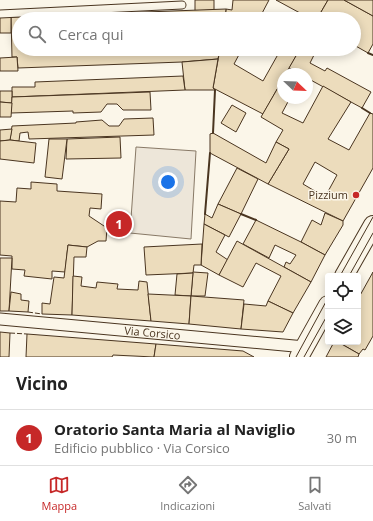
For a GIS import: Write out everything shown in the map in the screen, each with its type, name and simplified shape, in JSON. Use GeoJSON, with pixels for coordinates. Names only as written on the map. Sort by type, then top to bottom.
{"type":"FeatureCollection","features":[{"type":"Feature","properties":{"kind":"street"},"geometry":{"type":"LineString","coordinates":[[346,273],[373,225]]}},
{"type":"Feature","properties":{"kind":"street"},"geometry":{"type":"LineString","coordinates":[[302,352],[326,309]]}},
{"type":"Feature","properties":{"kind":"street","name":"Via Corsico"},"geometry":{"type":"LineString","coordinates":[[0,320],[302,352]]}},
{"type":"Feature","properties":{"kind":"lane"},"geometry":{"type":"LineString","coordinates":[[40,12],[182,5]]}},
{"type":"Feature","properties":{"kind":"lane"},"geometry":{"type":"LineString","coordinates":[[0,14],[12,13]]}},
{"type":"Feature","properties":{"kind":"shaded area"},"geometry":{"type":"Polygon","coordinates":[[[136,147],[196,151],[191,239],[130,233],[136,147]]]}},
{"type":"Feature","properties":{"kind":"building"},"geometry":{"type":"Polygon","coordinates":[[[195,0],[214,0],[214,10],[195,11],[195,0]]]}},
{"type":"Feature","properties":{"kind":"building"},"geometry":{"type":"Polygon","coordinates":[[[233,0],[269,0],[263,12],[226,12],[226,9],[232,10],[233,0]]]}},
{"type":"Feature","properties":{"kind":"building"},"geometry":{"type":"Polygon","coordinates":[[[276,0],[328,0],[321,12],[298,12],[276,0]]]}},
{"type":"Feature","properties":{"kind":"building"},"geometry":{"type":"Polygon","coordinates":[[[328,0],[344,0],[373,16],[373,44],[368,53],[361,49],[361,12],[321,12],[328,0]]]}},
{"type":"Feature","properties":{"kind":"building"},"geometry":{"type":"Polygon","coordinates":[[[344,0],[373,0],[373,16],[344,0]]]}},
{"type":"Feature","properties":{"kind":"building"},"geometry":{"type":"Polygon","coordinates":[[[226,9],[226,12],[145,12],[226,9]]]}},
{"type":"Feature","properties":{"kind":"building"},"geometry":{"type":"Polygon","coordinates":[[[0,17],[11,17],[11,33],[0,33],[0,17]]]}},
{"type":"Feature","properties":{"kind":"building"},"geometry":{"type":"Polygon","coordinates":[[[11,17],[12,56],[219,56],[218,59],[182,62],[18,68],[17,57],[12,57],[11,17]]]}},
{"type":"Feature","properties":{"kind":"building"},"geometry":{"type":"Polygon","coordinates":[[[219,56],[238,56],[234,64],[263,81],[277,56],[296,56],[289,68],[277,68],[277,90],[263,114],[213,88],[219,56]]]}},
{"type":"Feature","properties":{"kind":"building"},"geometry":{"type":"Polygon","coordinates":[[[296,56],[314,56],[310,63],[325,71],[327,68],[371,92],[362,108],[313,81],[313,68],[289,68],[296,56]]]}},
{"type":"Feature","properties":{"kind":"building"},"geometry":{"type":"Polygon","coordinates":[[[17,57],[18,71],[0,71],[0,58],[17,57]]]}},
{"type":"Feature","properties":{"kind":"building"},"geometry":{"type":"Polygon","coordinates":[[[218,59],[213,88],[215,90],[185,90],[182,62],[218,59]]]}},
{"type":"Feature","properties":{"kind":"building"},"geometry":{"type":"Polygon","coordinates":[[[183,76],[185,90],[12,97],[12,87],[35,87],[35,82],[183,76]]]}},
{"type":"Feature","properties":{"kind":"building"},"geometry":{"type":"Polygon","coordinates":[[[323,86],[351,102],[328,139],[349,150],[370,113],[373,114],[373,168],[343,221],[268,184],[289,149],[276,142],[283,130],[261,117],[277,89],[277,104],[287,104],[282,113],[303,123],[323,86]],[[315,162],[303,184],[325,197],[337,175],[315,162]]]}},
{"type":"Feature","properties":{"kind":"building"},"geometry":{"type":"Polygon","coordinates":[[[0,91],[12,91],[12,103],[0,102],[0,91]]]}},
{"type":"Feature","properties":{"kind":"building"},"geometry":{"type":"Polygon","coordinates":[[[150,92],[151,110],[123,110],[117,104],[107,104],[101,112],[73,113],[73,111],[11,113],[12,97],[150,92]]]}},
{"type":"Feature","properties":{"kind":"building"},"geometry":{"type":"Polygon","coordinates":[[[0,102],[12,103],[11,117],[0,117],[0,102]]]}},
{"type":"Feature","properties":{"kind":"building"},"geometry":{"type":"Polygon","coordinates":[[[232,105],[246,113],[236,132],[221,123],[232,105]]]}},
{"type":"Feature","properties":{"kind":"building"},"geometry":{"type":"Polygon","coordinates":[[[153,118],[154,135],[29,139],[28,132],[20,133],[19,141],[10,140],[12,126],[76,123],[102,120],[109,126],[119,126],[124,119],[153,118]]]}},
{"type":"Feature","properties":{"kind":"building"},"geometry":{"type":"Polygon","coordinates":[[[12,129],[10,140],[0,141],[0,130],[12,129]]]}},
{"type":"Feature","properties":{"kind":"building"},"geometry":{"type":"Polygon","coordinates":[[[213,133],[266,163],[276,142],[289,149],[268,184],[210,153],[210,134],[213,133]]]}},
{"type":"Feature","properties":{"kind":"building"},"geometry":{"type":"Polygon","coordinates":[[[120,137],[121,158],[66,159],[67,139],[120,137]]]}},
{"type":"Feature","properties":{"kind":"building"},"geometry":{"type":"Polygon","coordinates":[[[49,139],[67,139],[62,179],[45,177],[49,139]]]}},
{"type":"Feature","properties":{"kind":"building"},"geometry":{"type":"Polygon","coordinates":[[[10,140],[36,143],[34,163],[0,159],[0,141],[10,140]]]}},
{"type":"Feature","properties":{"kind":"building"},"geometry":{"type":"Polygon","coordinates":[[[237,168],[258,179],[241,214],[218,204],[237,168]]]}},
{"type":"Feature","properties":{"kind":"building"},"geometry":{"type":"Polygon","coordinates":[[[31,182],[57,184],[57,191],[102,194],[101,209],[90,208],[89,216],[107,228],[106,241],[98,241],[87,247],[68,245],[65,272],[52,271],[52,279],[24,276],[25,270],[12,269],[12,256],[0,255],[0,201],[16,202],[17,188],[31,189],[31,182]]]}},
{"type":"Feature","properties":{"kind":"building"},"geometry":{"type":"Polygon","coordinates":[[[218,204],[241,214],[229,237],[204,224],[205,214],[212,218],[218,204]]]}},
{"type":"Feature","properties":{"kind":"building"},"geometry":{"type":"Polygon","coordinates":[[[325,213],[343,221],[343,225],[325,255],[301,242],[312,220],[321,225],[325,213]]]}},
{"type":"Feature","properties":{"kind":"building"},"geometry":{"type":"Polygon","coordinates":[[[256,220],[325,255],[311,282],[284,267],[286,262],[290,264],[296,255],[275,245],[269,258],[243,244],[256,220]]]}},
{"type":"Feature","properties":{"kind":"building"},"geometry":{"type":"Polygon","coordinates":[[[204,224],[225,235],[216,252],[228,260],[219,275],[201,265],[204,224]]]}},
{"type":"Feature","properties":{"kind":"building"},"geometry":{"type":"Polygon","coordinates":[[[237,241],[311,282],[293,313],[268,301],[281,276],[256,263],[243,287],[219,275],[237,241]]]}},
{"type":"Feature","properties":{"kind":"building"},"geometry":{"type":"Polygon","coordinates":[[[202,244],[201,265],[194,265],[193,273],[146,275],[144,247],[202,244]]]}},
{"type":"Feature","properties":{"kind":"building"},"geometry":{"type":"Polygon","coordinates":[[[68,245],[87,247],[86,257],[74,257],[72,315],[42,314],[42,303],[50,304],[54,277],[64,278],[68,245]]]}},
{"type":"Feature","properties":{"kind":"building"},"geometry":{"type":"Polygon","coordinates":[[[0,258],[12,258],[9,311],[0,311],[0,258]]]}},
{"type":"Feature","properties":{"kind":"building"},"geometry":{"type":"Polygon","coordinates":[[[193,272],[208,273],[205,296],[191,296],[193,272]]]}},
{"type":"Feature","properties":{"kind":"building"},"geometry":{"type":"Polygon","coordinates":[[[373,272],[373,336],[365,350],[363,349],[359,354],[343,345],[361,345],[361,294],[373,272]]]}},
{"type":"Feature","properties":{"kind":"building"},"geometry":{"type":"Polygon","coordinates":[[[193,273],[191,296],[175,295],[177,274],[193,273]]]}},
{"type":"Feature","properties":{"kind":"building"},"geometry":{"type":"Polygon","coordinates":[[[73,276],[82,277],[81,286],[96,288],[97,282],[118,284],[117,289],[138,290],[139,281],[147,282],[151,321],[72,315],[73,276]]]}},
{"type":"Feature","properties":{"kind":"building"},"geometry":{"type":"Polygon","coordinates":[[[11,292],[21,294],[21,300],[29,301],[28,312],[9,311],[11,292]]]}},
{"type":"Feature","properties":{"kind":"building"},"geometry":{"type":"Polygon","coordinates":[[[148,294],[191,296],[189,324],[151,321],[148,294]]]}},
{"type":"Feature","properties":{"kind":"building"},"geometry":{"type":"Polygon","coordinates":[[[191,296],[244,300],[241,329],[189,324],[191,296]]]}},
{"type":"Feature","properties":{"kind":"building"},"geometry":{"type":"Polygon","coordinates":[[[268,301],[293,313],[283,332],[241,329],[244,304],[266,306],[268,301]]]}},
{"type":"Feature","properties":{"kind":"building"},"geometry":{"type":"Polygon","coordinates":[[[0,332],[10,333],[9,357],[0,357],[0,332]]]}},
{"type":"Feature","properties":{"kind":"building"},"geometry":{"type":"Polygon","coordinates":[[[27,334],[156,344],[154,357],[113,355],[112,357],[26,357],[27,334]]]}},
{"type":"Feature","properties":{"kind":"building"},"geometry":{"type":"Polygon","coordinates":[[[156,344],[243,351],[254,357],[154,357],[156,344]]]}},
{"type":"Feature","properties":{"kind":"building"},"geometry":{"type":"Polygon","coordinates":[[[332,345],[343,345],[359,354],[358,357],[326,357],[332,345]]]}},
{"type":"Feature","properties":{"kind":"tram line"},"geometry":{"type":"LineString","coordinates":[[342,273],[373,217]]}},
{"type":"Feature","properties":{"kind":"tram line"},"geometry":{"type":"LineString","coordinates":[[351,273],[373,233]]}},
{"type":"Feature","properties":{"kind":"tram line"},"geometry":{"type":"LineString","coordinates":[[296,357],[325,304]]}},
{"type":"Feature","properties":{"kind":"tram line"},"geometry":{"type":"LineString","coordinates":[[304,357],[325,319]]}},
{"type":"Feature","properties":{"kind":"fence"},"geometry":{"type":"LineString","coordinates":[[28,312],[42,314]]}},
{"type":"Feature","properties":{"kind":"fence"},"geometry":{"type":"LineString","coordinates":[[10,333],[27,334]]}},
{"type":"Feature","properties":{"kind":"wall"},"geometry":{"type":"LineString","coordinates":[[368,53],[373,55]]}},
{"type":"Feature","properties":{"kind":"wall"},"geometry":{"type":"LineString","coordinates":[[213,133],[215,90]]}},
{"type":"Feature","properties":{"kind":"wall"},"geometry":{"type":"LineString","coordinates":[[362,108],[370,113]]}},
{"type":"Feature","properties":{"kind":"wall"},"geometry":{"type":"LineString","coordinates":[[205,214],[210,153]]}},
{"type":"Feature","properties":{"kind":"wall"},"geometry":{"type":"LineString","coordinates":[[241,214],[256,220]]}},
{"type":"Feature","properties":{"kind":"place","name":"Pizzium"},"geometry":{"type":"Point","coordinates":[356,195]}},
{"type":"Feature","properties":{"kind":"place","name":"Oratorio Santa Maria al Naviglio"},"geometry":{"type":"Point","coordinates":[119,224]}}]}
